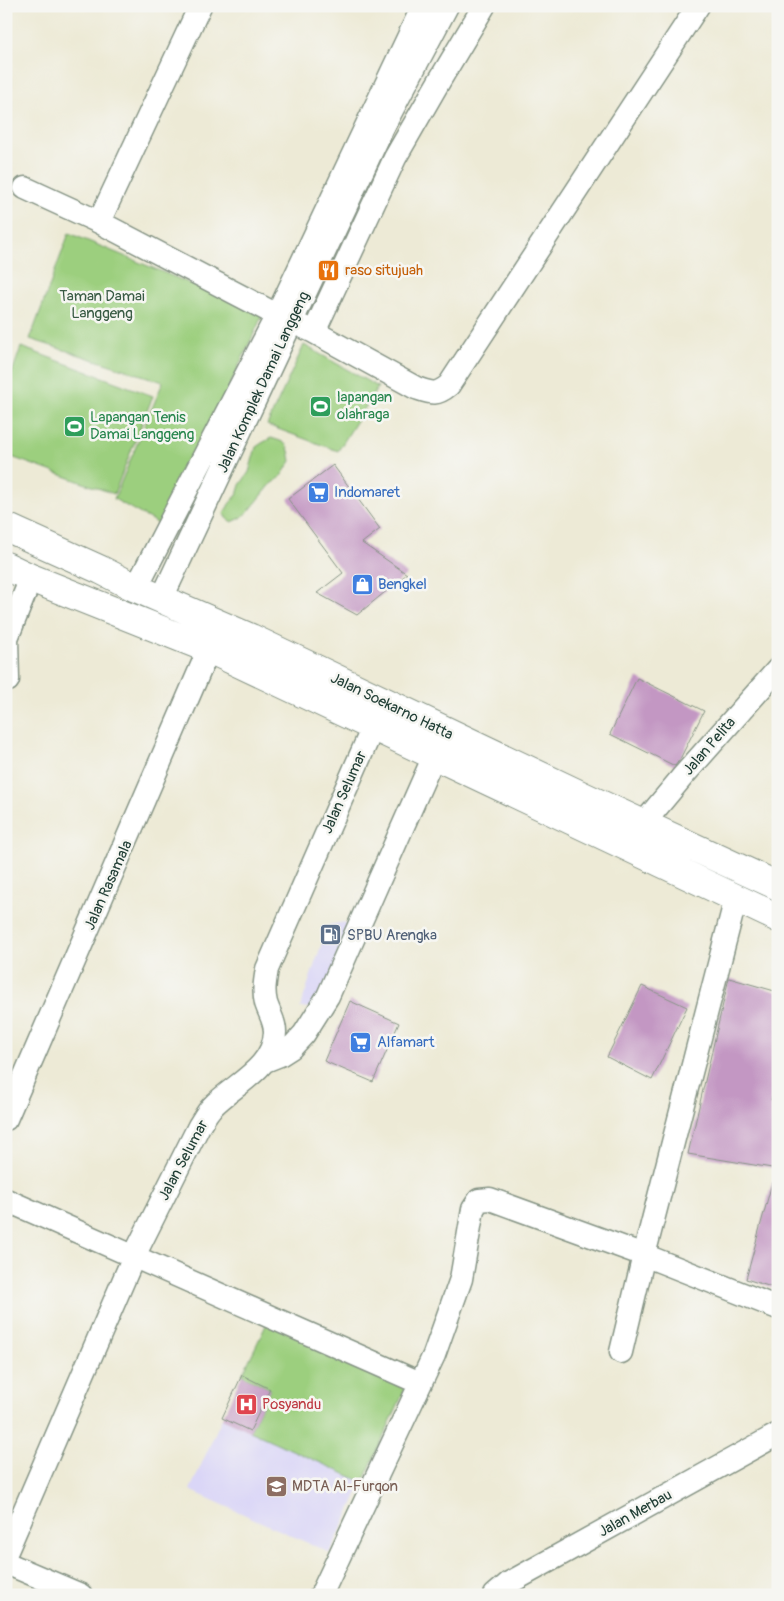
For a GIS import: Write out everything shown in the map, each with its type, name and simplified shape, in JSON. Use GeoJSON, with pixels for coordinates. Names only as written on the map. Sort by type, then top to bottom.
{"type":"FeatureCollection","features":[{"type":"Feature","properties":{"kind":"main road","name":"Jalan Soekarno Hatta"},"geometry":{"type":"LineString","coordinates":[[6,527],[136,588],[251,638],[778,886]]}},
{"type":"Feature","properties":{"kind":"main road","name":"Jalan Soekarno Hatta"},"geometry":{"type":"LineString","coordinates":[[6,566],[31,578],[210,650],[778,918]]}},
{"type":"Feature","properties":{"kind":"street"},"geometry":{"type":"LineString","coordinates":[[98,222],[200,6]]}},
{"type":"Feature","properties":{"kind":"street"},"geometry":{"type":"LineString","coordinates":[[314,332],[395,158],[484,6]]}},
{"type":"Feature","properties":{"kind":"street"},"geometry":{"type":"LineString","coordinates":[[25,188],[98,222],[314,332],[416,388],[430,393],[440,392],[449,385],[698,6]]}},
{"type":"Feature","properties":{"kind":"street"},"geometry":{"type":"LineString","coordinates":[[437,9],[468,33]]}},
{"type":"Feature","properties":{"kind":"street","name":"Jalan Komplek Damai Langgeng"},"geometry":{"type":"LineString","coordinates":[[162,598],[284,318],[376,124],[437,9]]}},
{"type":"Feature","properties":{"kind":"street"},"geometry":{"type":"LineString","coordinates":[[376,124],[406,138]]}},
{"type":"Feature","properties":{"kind":"street","name":"Jalan Komplek Damai Langgeng"},"geometry":{"type":"LineString","coordinates":[[136,588],[284,318]]}},
{"type":"Feature","properties":{"kind":"street"},"geometry":{"type":"LineString","coordinates":[[8,680],[7,638],[31,578]]}},
{"type":"Feature","properties":{"kind":"street","name":"Jalan Rasamala"},"geometry":{"type":"LineString","coordinates":[[6,1119],[210,650]]}},
{"type":"Feature","properties":{"kind":"street","name":"Jalan Pelita"},"geometry":{"type":"LineString","coordinates":[[643,824],[778,669]]}},
{"type":"Feature","properties":{"kind":"street","name":"Jalan Selumar"},"geometry":{"type":"LineString","coordinates":[[6,1553],[134,1256],[199,1126],[212,1107],[265,1061],[272,1046],[275,1032],[273,1020],[266,1004],[264,988],[267,969],[373,727]]}},
{"type":"Feature","properties":{"kind":"street"},"geometry":{"type":"LineString","coordinates":[[265,1061],[291,1048],[304,1034],[328,996],[434,756]]}},
{"type":"Feature","properties":{"kind":"street"},"geometry":{"type":"LineString","coordinates":[[621,1352],[644,1255],[736,898]]}},
{"type":"Feature","properties":{"kind":"street"},"geometry":{"type":"LineString","coordinates":[[322,1595],[434,1354],[461,1279],[473,1209],[478,1200],[490,1199],[644,1255],[778,1308]]}},
{"type":"Feature","properties":{"kind":"street"},"geometry":{"type":"LineString","coordinates":[[6,1200],[420,1382]]}},
{"type":"Feature","properties":{"kind":"street","name":"Jalan Merbau"},"geometry":{"type":"LineString","coordinates":[[495,1595],[509,1582],[778,1434]]}},
{"type":"Feature","properties":{"kind":"street"},"geometry":{"type":"LineString","coordinates":[[6,1563],[81,1595]]}},
{"type":"Feature","properties":{"kind":"shaded area"},"geometry":{"type":"Polygon","coordinates":[[[345,922],[349,939],[314,1007],[300,1008],[328,925],[345,922]]]}},
{"type":"Feature","properties":{"kind":"shaded area","name":"MDTA Al-Furqon"},"geometry":{"type":"Polygon","coordinates":[[[222,1418],[363,1482],[330,1553],[190,1490],[222,1418]]]}},
{"type":"Feature","properties":{"kind":"green space","name":"Taman Damai Langgeng"},"geometry":{"type":"Polygon","coordinates":[[[69,233],[263,314],[164,527],[114,499],[163,382],[30,339],[69,233]]]}},
{"type":"Feature","properties":{"kind":"green space","name":"lapangan olahraga"},"geometry":{"type":"Polygon","coordinates":[[[304,345],[378,387],[338,451],[267,425],[304,345]]]}},
{"type":"Feature","properties":{"kind":"green space","name":"Lapangan Tenis Damai Langgeng"},"geometry":{"type":"Polygon","coordinates":[[[21,347],[153,396],[114,494],[6,455],[6,390],[21,347]]]}},
{"type":"Feature","properties":{"kind":"green space"},"geometry":{"type":"Polygon","coordinates":[[[271,438],[281,441],[286,445],[291,461],[280,478],[272,483],[250,510],[241,518],[232,522],[224,514],[249,472],[256,447],[271,438]]]}},
{"type":"Feature","properties":{"kind":"green space"},"geometry":{"type":"Polygon","coordinates":[[[267,1323],[407,1385],[363,1482],[250,1431],[270,1389],[242,1375],[267,1323]]]}},
{"type":"Feature","properties":{"kind":"building"},"geometry":{"type":"Polygon","coordinates":[[[333,465],[380,529],[362,543],[407,574],[357,615],[317,593],[343,573],[288,499],[333,465]]]}},
{"type":"Feature","properties":{"kind":"building"},"geometry":{"type":"Polygon","coordinates":[[[637,678],[704,711],[675,766],[610,734],[637,678]]]}},
{"type":"Feature","properties":{"kind":"building"},"geometry":{"type":"Polygon","coordinates":[[[729,978],[778,992],[778,1072],[771,1100],[778,1100],[778,1169],[688,1154],[729,978]]]}},
{"type":"Feature","properties":{"kind":"building"},"geometry":{"type":"Polygon","coordinates":[[[642,986],[687,1007],[652,1080],[607,1057],[642,986]]]}},
{"type":"Feature","properties":{"kind":"building","name":"Alfamart"},"geometry":{"type":"Polygon","coordinates":[[[350,1001],[399,1023],[373,1082],[324,1061],[350,1001]]]}},
{"type":"Feature","properties":{"kind":"building"},"geometry":{"type":"Polygon","coordinates":[[[772,1183],[778,1184],[778,1289],[746,1279],[772,1183]]]}},
{"type":"Feature","properties":{"kind":"building","name":"Posyandu"},"geometry":{"type":"Polygon","coordinates":[[[242,1375],[270,1389],[250,1431],[222,1418],[242,1375]]]}},
{"type":"Feature","properties":{"kind":"place","name":"raso situjuah"},"geometry":{"type":"Point","coordinates":[329,270]}},
{"type":"Feature","properties":{"kind":"place","name":"lapangan olahraga"},"geometry":{"type":"Point","coordinates":[321,406]}},
{"type":"Feature","properties":{"kind":"place","name":"Lapangan Tenis Damai Langgeng"},"geometry":{"type":"Point","coordinates":[74,426]}},
{"type":"Feature","properties":{"kind":"place","name":"Indomaret"},"geometry":{"type":"Point","coordinates":[318,492]}},
{"type":"Feature","properties":{"kind":"place","name":"Bengkel"},"geometry":{"type":"Point","coordinates":[362,584]}},
{"type":"Feature","properties":{"kind":"place","name":"SPBU Arengka"},"geometry":{"type":"Point","coordinates":[331,935]}},
{"type":"Feature","properties":{"kind":"place","name":"Alfamart"},"geometry":{"type":"Point","coordinates":[361,1042]}},
{"type":"Feature","properties":{"kind":"place","name":"Posyandu"},"geometry":{"type":"Point","coordinates":[246,1404]}},
{"type":"Feature","properties":{"kind":"place","name":"MDTA Al-Furqon"},"geometry":{"type":"Point","coordinates":[276,1486]}}]}
